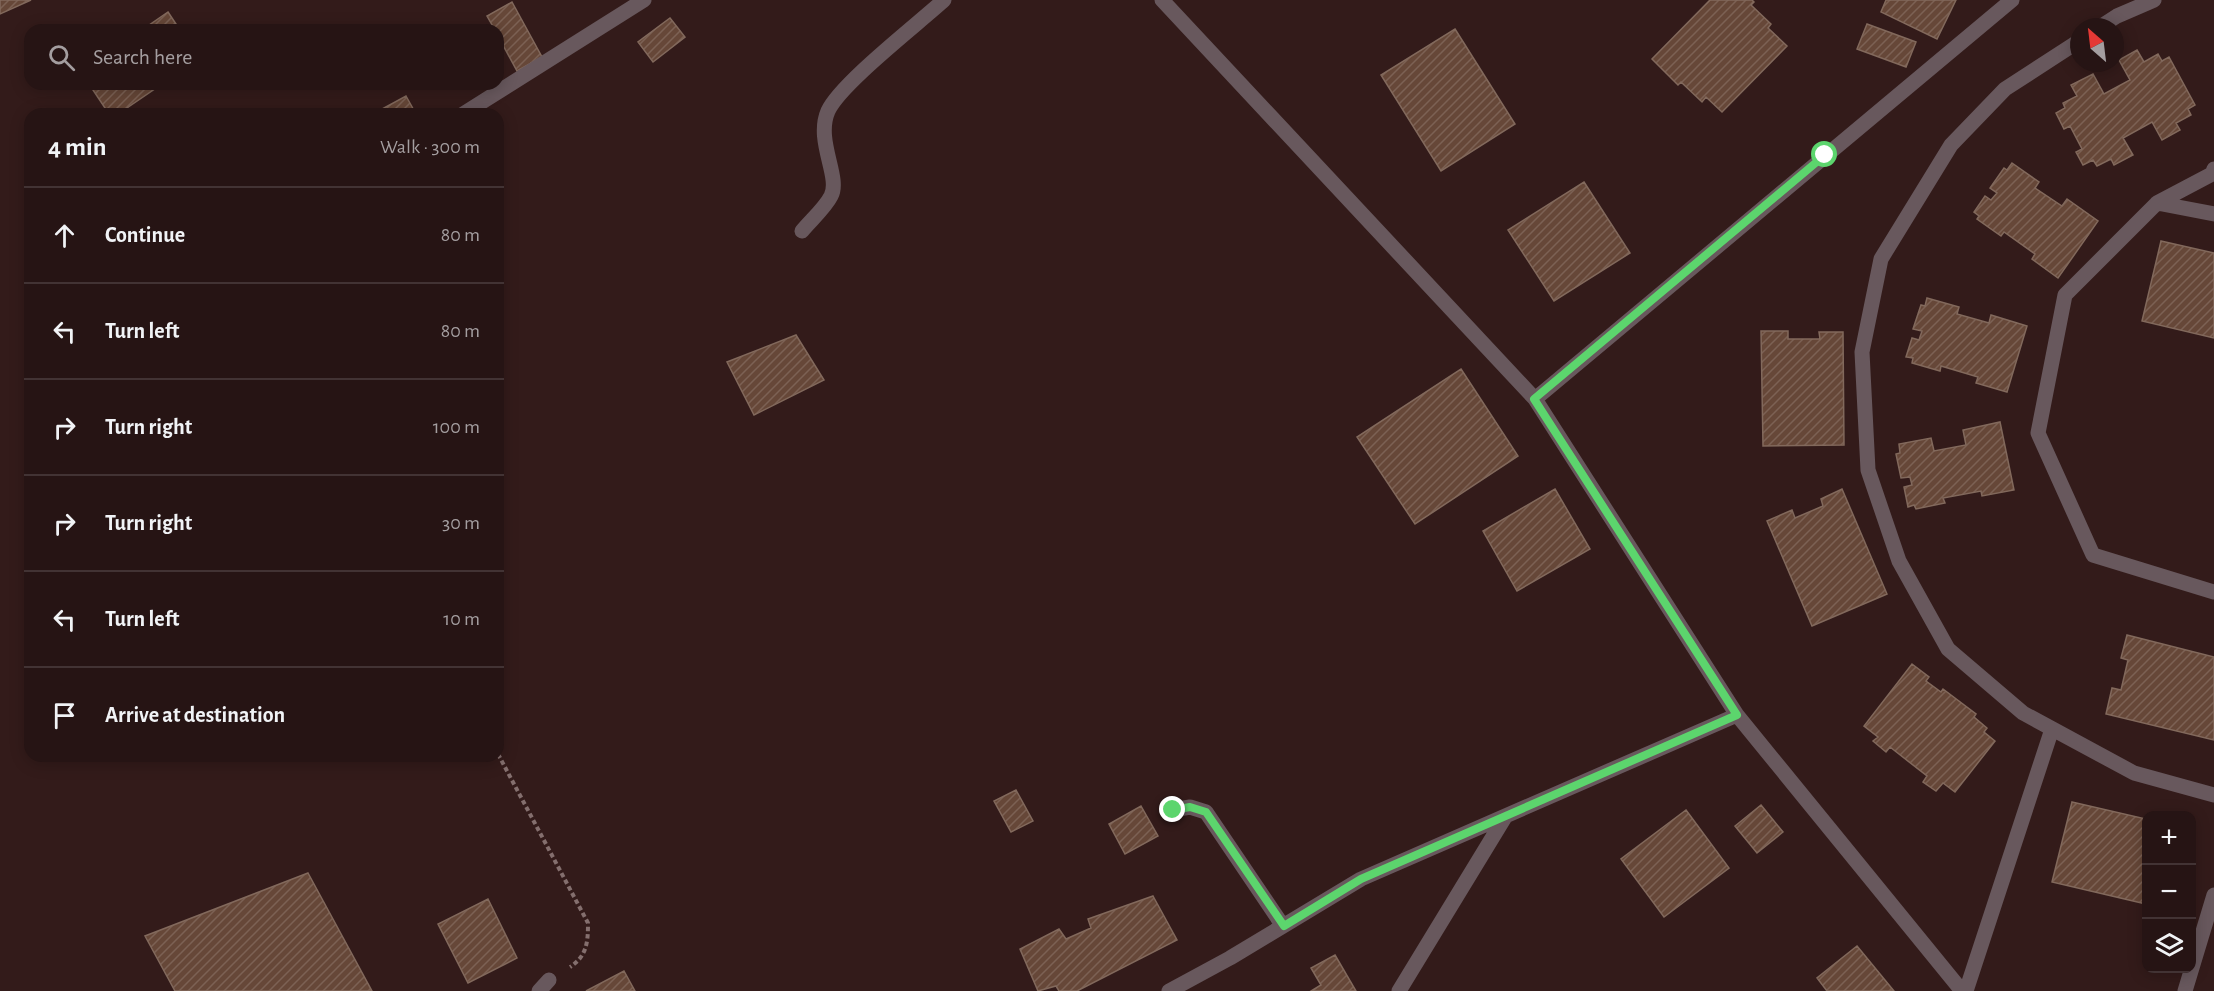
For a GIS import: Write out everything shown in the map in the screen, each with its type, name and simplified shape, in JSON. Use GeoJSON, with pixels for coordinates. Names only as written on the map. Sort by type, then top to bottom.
{"type":"FeatureCollection","features":[{"type":"Feature","properties":{"kind":"street"},"geometry":{"type":"LineString","coordinates":[[504,88],[644,0]]}},
{"type":"Feature","properties":{"kind":"street"},"geometry":{"type":"LineString","coordinates":[[802,231],[832,195],[834,178],[826,154],[824,135],[828,111],[842,91],[944,0]]}},
{"type":"Feature","properties":{"kind":"street"},"geometry":{"type":"LineString","coordinates":[[1162,0],[1534,399],[1737,715],[1964,991]]}},
{"type":"Feature","properties":{"kind":"street"},"geometry":{"type":"LineString","coordinates":[[1534,399],[2012,0]]}},
{"type":"Feature","properties":{"kind":"street"},"geometry":{"type":"LineString","coordinates":[[2114,18],[2154,0]]}},
{"type":"Feature","properties":{"kind":"street"},"geometry":{"type":"LineString","coordinates":[[2070,47],[2005,89],[1951,145],[1881,259],[1862,352],[1868,470],[1899,561],[1948,649],[2023,713],[2052,729],[2134,773],[2214,795]]}},
{"type":"Feature","properties":{"kind":"street"},"geometry":{"type":"LineString","coordinates":[[473,108],[501,90]]}},
{"type":"Feature","properties":{"kind":"street"},"geometry":{"type":"LineString","coordinates":[[2214,170],[2212,174],[2157,203],[2065,295],[2038,433],[2093,555],[2214,592]]}},
{"type":"Feature","properties":{"kind":"street"},"geometry":{"type":"LineString","coordinates":[[2157,203],[2214,214]]}},
{"type":"Feature","properties":{"kind":"street"},"geometry":{"type":"LineString","coordinates":[[1168,991],[1284,926],[1361,879],[1737,715]]}},
{"type":"Feature","properties":{"kind":"street"},"geometry":{"type":"LineString","coordinates":[[1964,991],[2052,729]]}},
{"type":"Feature","properties":{"kind":"street"},"geometry":{"type":"LineString","coordinates":[[1173,810],[1190,807],[1206,812],[1284,926]]}},
{"type":"Feature","properties":{"kind":"street"},"geometry":{"type":"LineString","coordinates":[[1399,991],[1505,817]]}},
{"type":"Feature","properties":{"kind":"street"},"geometry":{"type":"LineString","coordinates":[[2185,991],[2214,895]]}},
{"type":"Feature","properties":{"kind":"path"},"geometry":{"type":"LineString","coordinates":[[502,762],[588,923],[588,943],[579,961],[544,986]]}},
{"type":"Feature","properties":{"kind":"building"},"geometry":{"type":"Polygon","coordinates":[[[0,0],[31,0],[0,14],[0,0]]]}},
{"type":"Feature","properties":{"kind":"building"},"geometry":{"type":"Polygon","coordinates":[[[1710,0],[1752,0],[1754,2],[1751,5],[1771,24],[1768,28],[1787,46],[1722,112],[1706,97],[1702,102],[1681,82],[1678,85],[1652,59],[1710,0]]]}},
{"type":"Feature","properties":{"kind":"building"},"geometry":{"type":"Polygon","coordinates":[[[1886,0],[1956,0],[1937,39],[1881,12],[1886,0]]]}},
{"type":"Feature","properties":{"kind":"building"},"geometry":{"type":"Polygon","coordinates":[[[512,2],[542,57],[517,71],[504,47],[504,24],[492,24],[487,16],[512,2]]]}},
{"type":"Feature","properties":{"kind":"building"},"geometry":{"type":"Polygon","coordinates":[[[168,12],[176,24],[151,24],[168,12]]]}},
{"type":"Feature","properties":{"kind":"building"},"geometry":{"type":"Polygon","coordinates":[[[670,18],[685,37],[653,62],[638,42],[670,18]]]}},
{"type":"Feature","properties":{"kind":"building"},"geometry":{"type":"Polygon","coordinates":[[[1867,24],[1916,42],[1906,67],[1857,49],[1867,24]]]}},
{"type":"Feature","properties":{"kind":"building"},"geometry":{"type":"Polygon","coordinates":[[[1455,29],[1515,124],[1441,171],[1381,75],[1455,29]]]}},
{"type":"Feature","properties":{"kind":"building"},"geometry":{"type":"Polygon","coordinates":[[[2137,50],[2144,62],[2158,54],[2162,61],[2169,57],[2195,105],[2188,109],[2191,115],[2176,123],[2180,130],[2162,140],[2152,122],[2123,138],[2133,155],[2114,165],[2111,159],[2097,166],[2093,160],[2083,165],[2076,152],[2082,149],[2070,126],[2064,129],[2056,113],[2065,108],[2063,103],[2077,96],[2071,85],[2093,74],[2104,94],[2130,80],[2124,69],[2124,57],[2137,50]]]}},
{"type":"Feature","properties":{"kind":"building"},"geometry":{"type":"Polygon","coordinates":[[[93,90],[153,90],[127,108],[105,108],[93,90]]]}},
{"type":"Feature","properties":{"kind":"building"},"geometry":{"type":"Polygon","coordinates":[[[406,96],[413,108],[384,108],[406,96]]]}},
{"type":"Feature","properties":{"kind":"building"},"geometry":{"type":"Polygon","coordinates":[[[2012,163],[2039,182],[2035,188],[2062,206],[2067,199],[2098,221],[2058,278],[2032,259],[2035,254],[2004,232],[2001,236],[1977,219],[1979,216],[1974,212],[1985,196],[1991,200],[1997,193],[1990,188],[2004,168],[2007,170],[2012,163]]]}},
{"type":"Feature","properties":{"kind":"building"},"geometry":{"type":"Polygon","coordinates":[[[1584,182],[1630,253],[1554,301],[1508,230],[1584,182]]]}},
{"type":"Feature","properties":{"kind":"building"},"geometry":{"type":"Polygon","coordinates":[[[2161,241],[2214,253],[2214,338],[2142,321],[2161,241]]]}},
{"type":"Feature","properties":{"kind":"building"},"geometry":{"type":"Polygon","coordinates":[[[1927,298],[1959,307],[1957,314],[1989,323],[1991,315],[2027,326],[2007,392],[1976,383],[1978,377],[1941,366],[1940,371],[1912,363],[1913,358],[1906,357],[1912,338],[1919,340],[1922,331],[1913,329],[1921,305],[1925,306],[1927,298]]]}},
{"type":"Feature","properties":{"kind":"building"},"geometry":{"type":"Polygon","coordinates":[[[1761,331],[1788,331],[1788,339],[1820,339],[1819,332],[1843,332],[1844,445],[1763,446],[1761,331]]]}},
{"type":"Feature","properties":{"kind":"building"},"geometry":{"type":"Polygon","coordinates":[[[796,335],[824,380],[754,415],[727,362],[796,335]]]}},
{"type":"Feature","properties":{"kind":"building"},"geometry":{"type":"Polygon","coordinates":[[[1461,369],[1518,456],[1415,524],[1357,437],[1461,369]]]}},
{"type":"Feature","properties":{"kind":"building"},"geometry":{"type":"Polygon","coordinates":[[[2000,422],[2014,490],[1982,496],[1981,491],[1943,498],[1945,503],[1916,509],[1914,505],[1908,507],[1904,487],[1912,485],[1910,477],[1901,478],[1896,454],[1900,453],[1899,444],[1931,438],[1934,451],[1966,445],[1963,430],[2000,422]]]}},
{"type":"Feature","properties":{"kind":"building"},"geometry":{"type":"Polygon","coordinates":[[[1555,489],[1590,549],[1517,591],[1483,531],[1555,489]]]}},
{"type":"Feature","properties":{"kind":"building"},"geometry":{"type":"Polygon","coordinates":[[[1842,489],[1887,594],[1812,626],[1767,521],[1792,510],[1795,518],[1823,506],[1821,499],[1842,489]]]}},
{"type":"Feature","properties":{"kind":"building"},"geometry":{"type":"Polygon","coordinates":[[[2127,635],[2214,657],[2214,740],[2106,714],[2112,688],[2121,690],[2128,660],[2121,658],[2127,635]]]}},
{"type":"Feature","properties":{"kind":"building"},"geometry":{"type":"Polygon","coordinates":[[[1912,664],[1929,677],[1926,681],[1941,692],[1943,689],[1976,714],[1974,717],[1987,728],[1984,732],[1995,741],[1955,792],[1943,783],[1936,791],[1923,782],[1927,776],[1890,747],[1886,752],[1873,741],[1878,737],[1864,726],[1912,664]]]}},
{"type":"Feature","properties":{"kind":"building"},"geometry":{"type":"Polygon","coordinates":[[[1016,790],[1033,821],[1011,832],[994,801],[1016,790]]]}},
{"type":"Feature","properties":{"kind":"building"},"geometry":{"type":"Polygon","coordinates":[[[2072,802],[2142,818],[2142,903],[2052,882],[2072,802]]]}},
{"type":"Feature","properties":{"kind":"building"},"geometry":{"type":"Polygon","coordinates":[[[1761,805],[1783,832],[1757,853],[1735,826],[1761,805]]]}},
{"type":"Feature","properties":{"kind":"building"},"geometry":{"type":"Polygon","coordinates":[[[1141,806],[1158,836],[1125,854],[1109,824],[1141,806]]]}},
{"type":"Feature","properties":{"kind":"building"},"geometry":{"type":"Polygon","coordinates":[[[1686,810],[1729,868],[1664,917],[1621,859],[1686,810]]]}},
{"type":"Feature","properties":{"kind":"building"},"geometry":{"type":"Polygon","coordinates":[[[308,873],[372,991],[175,991],[145,936],[308,873]]]}},
{"type":"Feature","properties":{"kind":"building"},"geometry":{"type":"Polygon","coordinates":[[[1153,896],[1177,940],[1077,991],[1059,991],[1056,986],[1038,991],[1020,949],[1059,929],[1066,939],[1091,928],[1088,919],[1153,896]]]}},
{"type":"Feature","properties":{"kind":"building"},"geometry":{"type":"Polygon","coordinates":[[[488,899],[517,958],[468,983],[438,924],[488,899]]]}},
{"type":"Feature","properties":{"kind":"building"},"geometry":{"type":"Polygon","coordinates":[[[1857,946],[1894,991],[1827,991],[1817,978],[1857,946]]]}},
{"type":"Feature","properties":{"kind":"building"},"geometry":{"type":"Polygon","coordinates":[[[1335,955],[1356,991],[1311,991],[1321,985],[1311,968],[1335,955]]]}},
{"type":"Feature","properties":{"kind":"building"},"geometry":{"type":"Polygon","coordinates":[[[624,971],[635,991],[586,991],[624,971]]]}},
{"type":"Feature","properties":{"kind":"route"},"geometry":{"type":"LineString","coordinates":[[1173,810],[1190,807],[1206,812],[1284,926],[1361,879],[1737,715],[1534,399],[1825,155]]}}]}
